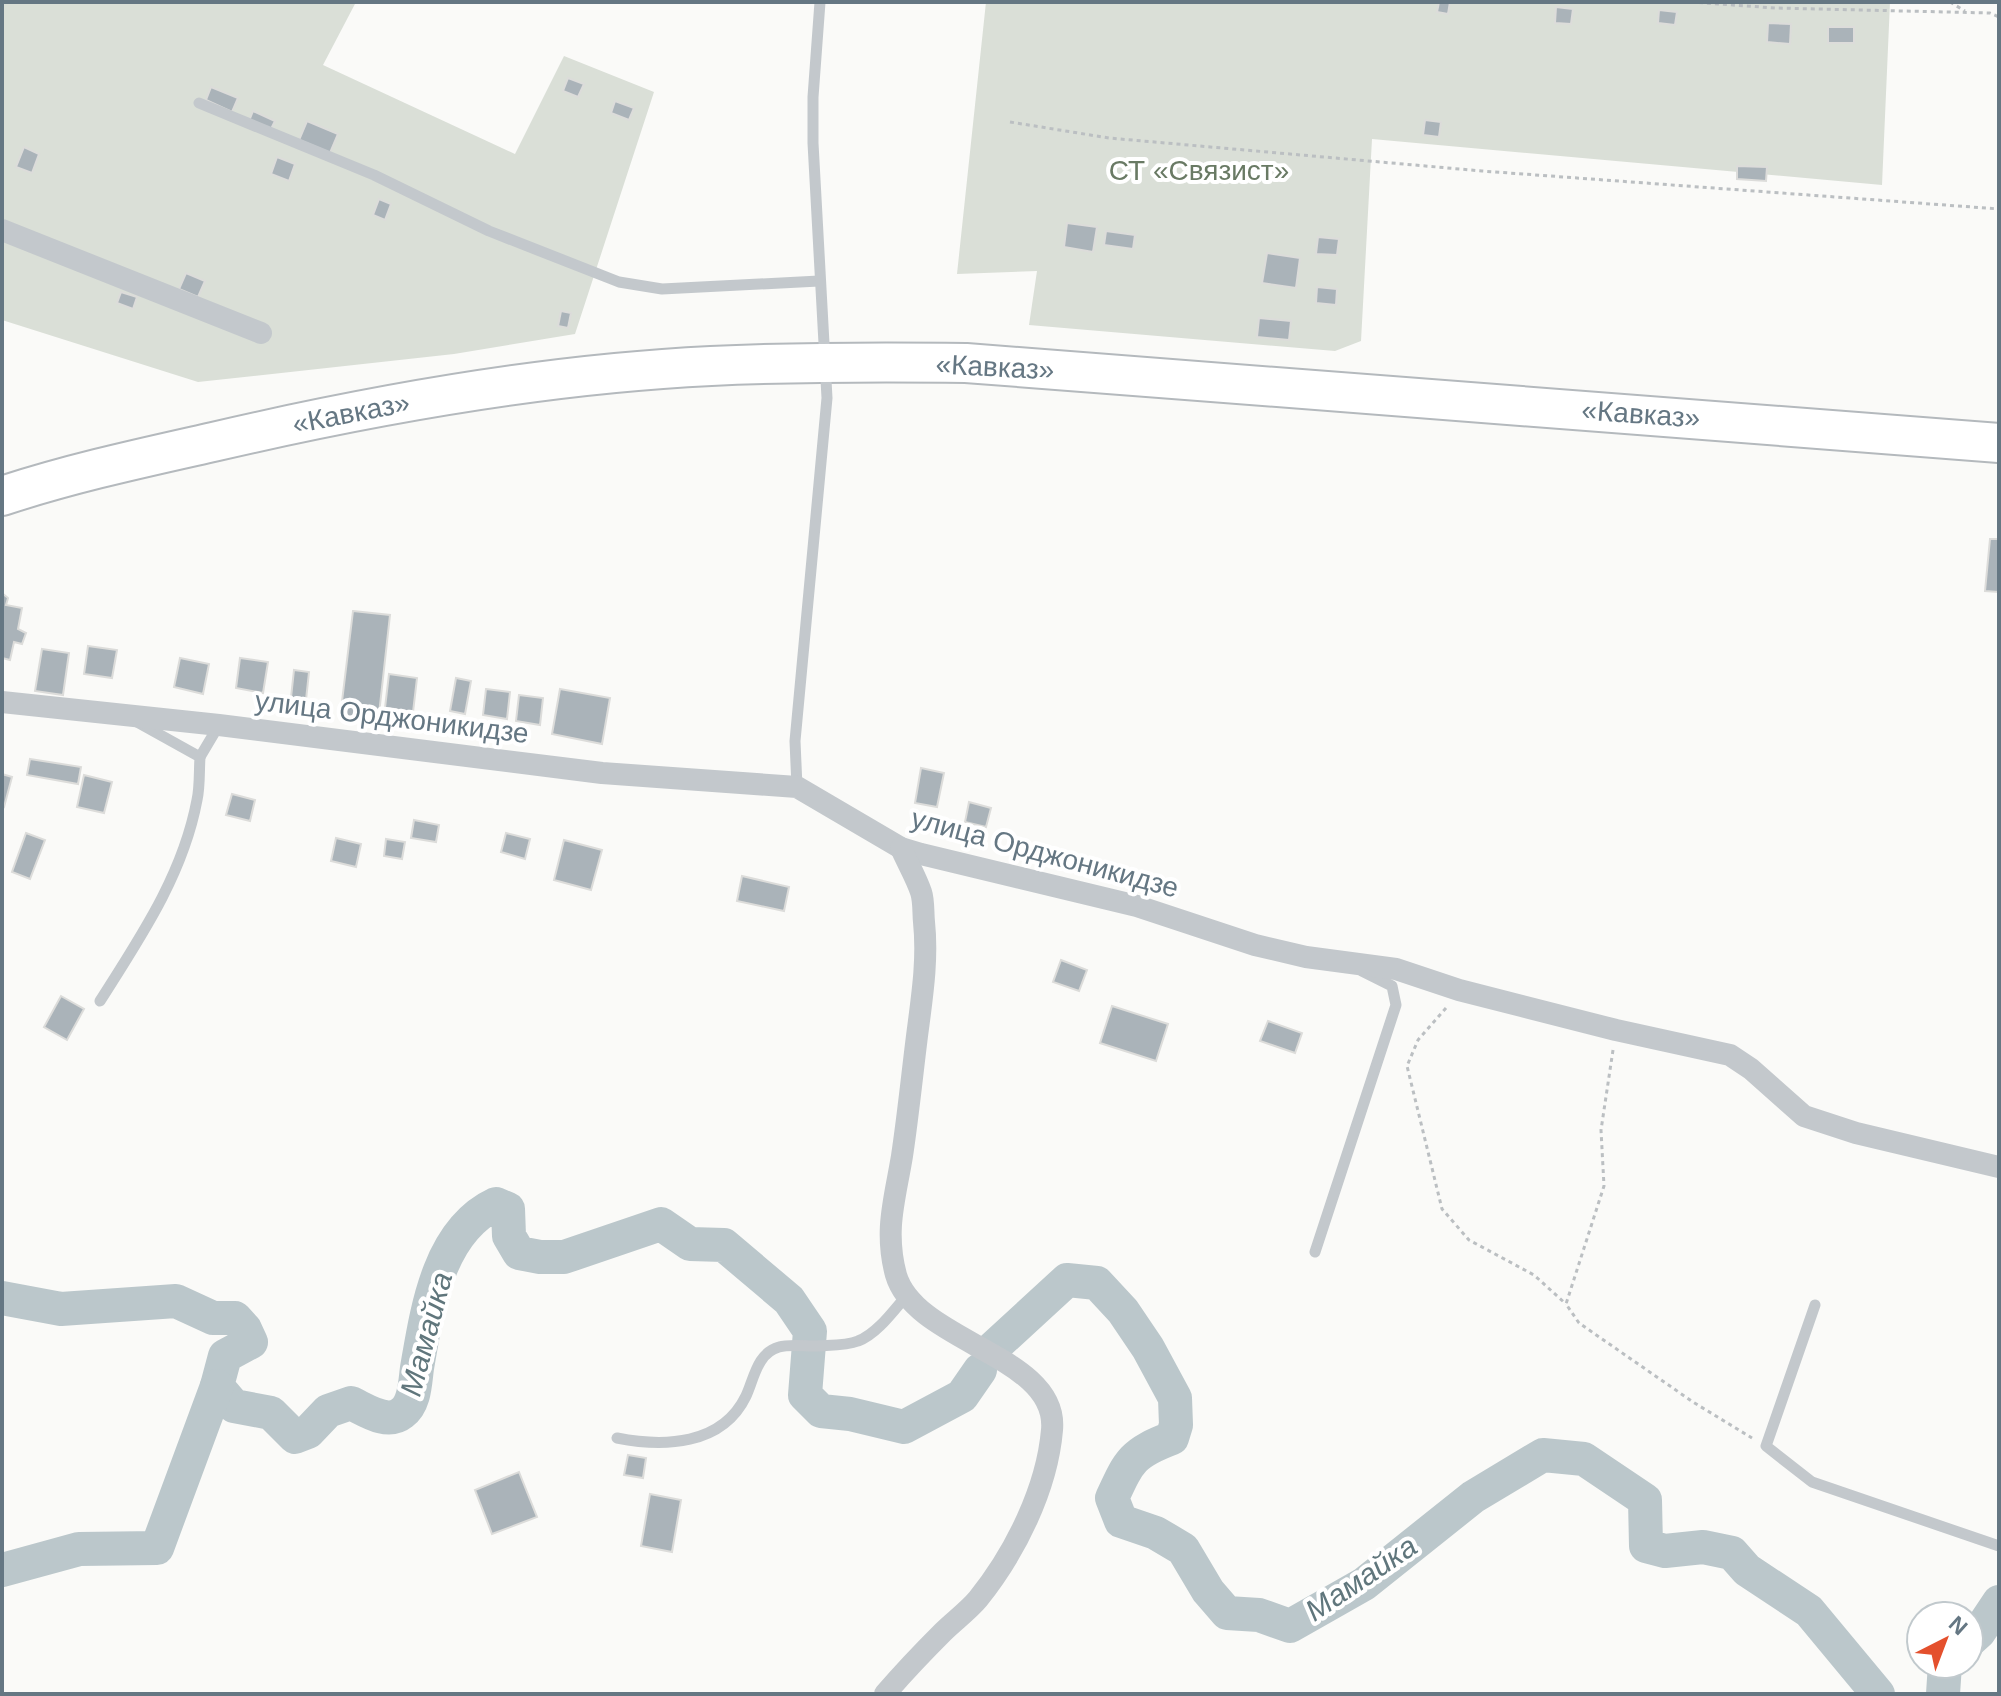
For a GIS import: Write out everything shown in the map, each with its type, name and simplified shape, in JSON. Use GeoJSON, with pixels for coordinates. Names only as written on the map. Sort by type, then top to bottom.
{"type":"FeatureCollection","features":[{"type":"Feature","properties":{"kind":"highway","name":"«Кавказ»"},"geometry":{"type":"LineString","coordinates":[[2,496],[63,476],[283,426],[449,395],[708,366],[825,362],[981,364],[1999,443]]}},
{"type":"Feature","properties":{"kind":"street"},"geometry":{"type":"LineString","coordinates":[[2,230],[261,333]]}},
{"type":"Feature","properties":{"kind":"street","name":"улица Орджоникидзе"},"geometry":{"type":"LineString","coordinates":[[2,702],[219,725],[602,773],[797,787],[901,848],[1137,906],[1255,945],[1396,969],[1459,990],[1730,1055],[1751,1069],[1804,1116],[1856,1133],[1999,1167]]}},
{"type":"Feature","properties":{"kind":"street"},"geometry":{"type":"LineString","coordinates":[[885,1694],[976,1602],[1000,1569],[1039,1487],[1050,1452],[1053,1424],[1046,1400],[1031,1382],[1010,1365],[940,1325],[907,1295],[897,1277],[889,1230],[902,1155],[927,955],[921,893],[901,848]]}},
{"type":"Feature","properties":{"kind":"lane"},"geometry":{"type":"LineString","coordinates":[[797,787],[795,741],[827,398],[813,143],[820,2]]}},
{"type":"Feature","properties":{"kind":"lane"},"geometry":{"type":"LineString","coordinates":[[199,103],[374,175],[489,231],[619,282],[662,289],[819,281]]}},
{"type":"Feature","properties":{"kind":"lane"},"geometry":{"type":"LineString","coordinates":[[129,717],[200,757]]}},
{"type":"Feature","properties":{"kind":"lane"},"geometry":{"type":"LineString","coordinates":[[100,1001],[152,919],[180,861],[198,799],[200,757],[219,725]]}},
{"type":"Feature","properties":{"kind":"lane"},"geometry":{"type":"LineString","coordinates":[[1315,1252],[1396,1005],[1392,986],[1344,962]]}},
{"type":"Feature","properties":{"kind":"lane"},"geometry":{"type":"LineString","coordinates":[[617,1438],[649,1445],[702,1437],[727,1421],[745,1399],[756,1368],[765,1355],[779,1347],[859,1341],[907,1295]]}},
{"type":"Feature","properties":{"kind":"lane"},"geometry":{"type":"LineString","coordinates":[[1815,1305],[1766,1446],[1812,1482],[1999,1546]]}},
{"type":"Feature","properties":{"kind":"path"},"geometry":{"type":"LineString","coordinates":[[1691,2],[1775,8],[1990,13],[1999,17]]}},
{"type":"Feature","properties":{"kind":"path"},"geometry":{"type":"LineString","coordinates":[[1950,2],[1968,13]]}},
{"type":"Feature","properties":{"kind":"path"},"geometry":{"type":"LineString","coordinates":[[1010,122],[1140,141],[1482,171],[1999,209]]}},
{"type":"Feature","properties":{"kind":"path"},"geometry":{"type":"LineString","coordinates":[[1459,990],[1439,1019],[1418,1040],[1407,1066],[1442,1209],[1469,1240],[1534,1275],[1566,1304],[1579,1323],[1693,1402],[1766,1446]]}},
{"type":"Feature","properties":{"kind":"path"},"geometry":{"type":"LineString","coordinates":[[1566,1304],[1604,1186],[1601,1130],[1616,1030]]}},
{"type":"Feature","properties":{"kind":"green space"},"geometry":{"type":"Polygon","coordinates":[[[2,2],[356,2],[323,65],[515,154],[564,56],[654,92],[575,334],[454,354],[198,382],[2,320],[2,2]]]}},
{"type":"Feature","properties":{"kind":"green space","name":"СТ «Связист»"},"geometry":{"type":"Polygon","coordinates":[[[986,2],[1890,2],[1882,185],[1372,139],[1361,341],[1335,351],[1029,325],[1037,271],[957,274],[986,2]]]}},
{"type":"Feature","properties":{"kind":"building"},"geometry":{"type":"Polygon","coordinates":[[[1439,2],[1450,2],[1448,14],[1437,12],[1439,2]]]}},
{"type":"Feature","properties":{"kind":"building"},"geometry":{"type":"Polygon","coordinates":[[[1556,7],[1573,9],[1571,24],[1555,23],[1556,7]]]}},
{"type":"Feature","properties":{"kind":"building"},"geometry":{"type":"Polygon","coordinates":[[[1659,10],[1677,12],[1675,25],[1658,23],[1659,10]]]}},
{"type":"Feature","properties":{"kind":"building"},"geometry":{"type":"Polygon","coordinates":[[[1768,23],[1791,24],[1790,44],[1767,42],[1768,23]]]}},
{"type":"Feature","properties":{"kind":"building"},"geometry":{"type":"Polygon","coordinates":[[[1828,27],[1854,27],[1854,43],[1828,43],[1828,27]]]}},
{"type":"Feature","properties":{"kind":"building"},"geometry":{"type":"Polygon","coordinates":[[[568,78],[584,84],[578,97],[563,91],[568,78]]]}},
{"type":"Feature","properties":{"kind":"building"},"geometry":{"type":"Polygon","coordinates":[[[211,87],[238,98],[232,112],[206,100],[211,87]]]}},
{"type":"Feature","properties":{"kind":"building"},"geometry":{"type":"Polygon","coordinates":[[[615,101],[634,108],[629,120],[611,113],[615,101]]]}},
{"type":"Feature","properties":{"kind":"building"},"geometry":{"type":"Polygon","coordinates":[[[253,111],[275,121],[270,131],[249,121],[253,111]]]}},
{"type":"Feature","properties":{"kind":"building"},"geometry":{"type":"Polygon","coordinates":[[[1425,120],[1441,122],[1439,137],[1423,135],[1425,120]]]}},
{"type":"Feature","properties":{"kind":"building"},"geometry":{"type":"Polygon","coordinates":[[[307,121],[338,134],[330,153],[299,140],[307,121]]]}},
{"type":"Feature","properties":{"kind":"building"},"geometry":{"type":"Polygon","coordinates":[[[24,147],[39,154],[32,173],[16,167],[24,147]]]}},
{"type":"Feature","properties":{"kind":"building"},"geometry":{"type":"Polygon","coordinates":[[[277,157],[295,164],[289,181],[271,174],[277,157]]]}},
{"type":"Feature","properties":{"kind":"building"},"geometry":{"type":"Polygon","coordinates":[[[1189,163],[1203,163],[1202,176],[1189,175],[1189,163]]]}},
{"type":"Feature","properties":{"kind":"building"},"geometry":{"type":"Polygon","coordinates":[[[1737,166],[1767,167],[1766,181],[1737,179],[1737,166]]]}},
{"type":"Feature","properties":{"kind":"building"},"geometry":{"type":"Polygon","coordinates":[[[379,199],[391,204],[385,220],[373,215],[379,199]]]}},
{"type":"Feature","properties":{"kind":"building"},"geometry":{"type":"Polygon","coordinates":[[[1067,223],[1097,227],[1093,252],[1064,247],[1067,223]]]}},
{"type":"Feature","properties":{"kind":"building"},"geometry":{"type":"Polygon","coordinates":[[[1106,231],[1135,235],[1133,249],[1104,245],[1106,231]]]}},
{"type":"Feature","properties":{"kind":"building"},"geometry":{"type":"Polygon","coordinates":[[[1318,237],[1339,239],[1337,255],[1316,254],[1318,237]]]}},
{"type":"Feature","properties":{"kind":"building"},"geometry":{"type":"Polygon","coordinates":[[[1267,253],[1300,258],[1296,288],[1262,283],[1267,253]]]}},
{"type":"Feature","properties":{"kind":"building"},"geometry":{"type":"Polygon","coordinates":[[[186,273],[205,281],[198,297],[179,289],[186,273]]]}},
{"type":"Feature","properties":{"kind":"building"},"geometry":{"type":"Polygon","coordinates":[[[1317,287],[1337,289],[1336,305],[1316,303],[1317,287]]]}},
{"type":"Feature","properties":{"kind":"building"},"geometry":{"type":"Polygon","coordinates":[[[121,292],[137,297],[133,309],[117,303],[121,292]]]}},
{"type":"Feature","properties":{"kind":"building"},"geometry":{"type":"Polygon","coordinates":[[[561,311],[571,313],[568,328],[558,326],[561,311]]]}},
{"type":"Feature","properties":{"kind":"building"},"geometry":{"type":"Polygon","coordinates":[[[1259,318],[1291,321],[1289,340],[1257,337],[1259,318]]]}},
{"type":"Feature","properties":{"kind":"building"},"geometry":{"type":"Polygon","coordinates":[[[1990,539],[1999,539],[1999,592],[1985,591],[1990,539]]]}},
{"type":"Feature","properties":{"kind":"building"},"geometry":{"type":"Polygon","coordinates":[[[2,593],[8,598],[6,605],[22,608],[18,629],[26,633],[22,644],[14,642],[10,660],[2,658],[2,593]]]}},
{"type":"Feature","properties":{"kind":"building"},"geometry":{"type":"Polygon","coordinates":[[[353,611],[390,615],[378,723],[340,718],[353,611]]]}},
{"type":"Feature","properties":{"kind":"building"},"geometry":{"type":"Polygon","coordinates":[[[88,646],[117,650],[112,678],[84,674],[88,646]]]}},
{"type":"Feature","properties":{"kind":"building"},"geometry":{"type":"Polygon","coordinates":[[[42,649],[69,653],[63,695],[35,691],[42,649]]]}},
{"type":"Feature","properties":{"kind":"building"},"geometry":{"type":"Polygon","coordinates":[[[180,658],[209,664],[203,694],[174,687],[180,658]]]}},
{"type":"Feature","properties":{"kind":"building"},"geometry":{"type":"Polygon","coordinates":[[[240,658],[268,662],[263,693],[236,688],[240,658]]]}},
{"type":"Feature","properties":{"kind":"building"},"geometry":{"type":"Polygon","coordinates":[[[294,670],[309,672],[305,709],[290,707],[294,670]]]}},
{"type":"Feature","properties":{"kind":"building"},"geometry":{"type":"Polygon","coordinates":[[[389,674],[417,678],[413,712],[385,708],[389,674]]]}},
{"type":"Feature","properties":{"kind":"building"},"geometry":{"type":"Polygon","coordinates":[[[456,678],[471,681],[465,714],[450,711],[456,678]]]}},
{"type":"Feature","properties":{"kind":"building"},"geometry":{"type":"Polygon","coordinates":[[[486,689],[510,692],[507,719],[483,715],[486,689]]]}},
{"type":"Feature","properties":{"kind":"building"},"geometry":{"type":"Polygon","coordinates":[[[560,689],[610,698],[602,744],[552,734],[560,689]]]}},
{"type":"Feature","properties":{"kind":"building"},"geometry":{"type":"Polygon","coordinates":[[[519,695],[543,698],[540,725],[516,721],[519,695]]]}},
{"type":"Feature","properties":{"kind":"building"},"geometry":{"type":"Polygon","coordinates":[[[30,759],[81,767],[78,784],[27,775],[30,759]]]}},
{"type":"Feature","properties":{"kind":"building"},"geometry":{"type":"Polygon","coordinates":[[[921,768],[944,773],[937,807],[915,803],[921,768]]]}},
{"type":"Feature","properties":{"kind":"building"},"geometry":{"type":"Polygon","coordinates":[[[2,774],[12,777],[4,807],[2,806],[2,774]]]}},
{"type":"Feature","properties":{"kind":"building"},"geometry":{"type":"Polygon","coordinates":[[[84,775],[112,782],[104,813],[77,807],[84,775]]]}},
{"type":"Feature","properties":{"kind":"building"},"geometry":{"type":"Polygon","coordinates":[[[232,794],[255,800],[250,821],[226,815],[232,794]]]}},
{"type":"Feature","properties":{"kind":"building"},"geometry":{"type":"Polygon","coordinates":[[[969,802],[991,808],[986,827],[965,822],[969,802]]]}},
{"type":"Feature","properties":{"kind":"building"},"geometry":{"type":"Polygon","coordinates":[[[414,820],[439,825],[436,842],[411,838],[414,820]]]}},
{"type":"Feature","properties":{"kind":"building"},"geometry":{"type":"Polygon","coordinates":[[[26,833],[45,840],[30,879],[12,872],[26,833]]]}},
{"type":"Feature","properties":{"kind":"building"},"geometry":{"type":"Polygon","coordinates":[[[506,833],[530,839],[525,859],[501,852],[506,833]]]}},
{"type":"Feature","properties":{"kind":"building"},"geometry":{"type":"Polygon","coordinates":[[[336,838],[361,844],[356,867],[331,861],[336,838]]]}},
{"type":"Feature","properties":{"kind":"building"},"geometry":{"type":"Polygon","coordinates":[[[386,839],[405,842],[402,859],[384,856],[386,839]]]}},
{"type":"Feature","properties":{"kind":"building"},"geometry":{"type":"Polygon","coordinates":[[[564,840],[602,850],[591,890],[554,880],[564,840]]]}},
{"type":"Feature","properties":{"kind":"building"},"geometry":{"type":"Polygon","coordinates":[[[742,876],[789,887],[784,911],[737,901],[742,876]]]}},
{"type":"Feature","properties":{"kind":"building"},"geometry":{"type":"Polygon","coordinates":[[[1061,960],[1087,970],[1079,991],[1053,982],[1061,960]]]}},
{"type":"Feature","properties":{"kind":"building"},"geometry":{"type":"Polygon","coordinates":[[[61,996],[84,1009],[67,1040],[44,1027],[61,996]]]}},
{"type":"Feature","properties":{"kind":"building"},"geometry":{"type":"Polygon","coordinates":[[[1112,1006],[1168,1024],[1156,1061],[1100,1043],[1112,1006]]]}},
{"type":"Feature","properties":{"kind":"building"},"geometry":{"type":"Polygon","coordinates":[[[1268,1021],[1302,1033],[1295,1053],[1260,1041],[1268,1021]]]}},
{"type":"Feature","properties":{"kind":"building"},"geometry":{"type":"Polygon","coordinates":[[[628,1455],[646,1458],[643,1478],[624,1475],[628,1455]]]}},
{"type":"Feature","properties":{"kind":"building"},"geometry":{"type":"Polygon","coordinates":[[[519,1472],[537,1517],[492,1534],[475,1490],[519,1472]]]}},
{"type":"Feature","properties":{"kind":"building"},"geometry":{"type":"Polygon","coordinates":[[[650,1494],[681,1500],[672,1552],[641,1546],[650,1494]]]}},
{"type":"Feature","properties":{"kind":"waterway","name":"Мамайка"},"geometry":{"type":"LineString","coordinates":[[2,1298],[61,1309],[176,1301],[213,1318],[235,1318],[251,1342],[225,1356],[217,1386],[234,1406],[271,1413],[295,1437],[308,1432],[328,1411],[351,1403],[383,1417],[396,1416],[406,1409],[414,1392],[425,1322],[438,1274],[461,1233],[476,1216],[496,1204],[508,1209],[509,1236],[519,1253],[540,1257],[564,1257],[661,1224],[690,1244],[724,1245],[789,1300],[810,1331],[805,1395],[821,1411],[850,1414],[904,1427],[962,1396],[980,1370]]}},
{"type":"Feature","properties":{"kind":"waterway","name":"Мамайка"},"geometry":{"type":"LineString","coordinates":[[993,1348],[1067,1280],[1097,1283],[1123,1311],[1148,1348],[1175,1398],[1176,1425],[1172,1438],[1148,1448],[1133,1460],[1112,1498],[1121,1521],[1156,1533],[1183,1549],[1208,1591],[1227,1613],[1259,1615],[1290,1626],[1364,1584],[1473,1497],[1543,1455],[1584,1459],[1645,1500],[1646,1546],[1665,1551],[1703,1547],[1732,1553],[1747,1570],[1809,1611],[1878,1694]]}},
{"type":"Feature","properties":{"kind":"waterway"},"geometry":{"type":"LineString","coordinates":[[2,1570],[79,1549],[157,1548],[217,1386]]}},
{"type":"Feature","properties":{"kind":"waterway","name":"Мамайка"},"geometry":{"type":"LineString","coordinates":[[1985,1623],[1999,1602]]}},
{"type":"Feature","properties":{"kind":"waterway","name":"Мамайка"},"geometry":{"type":"LineString","coordinates":[[1943,1694],[1944,1680]]}}]}
